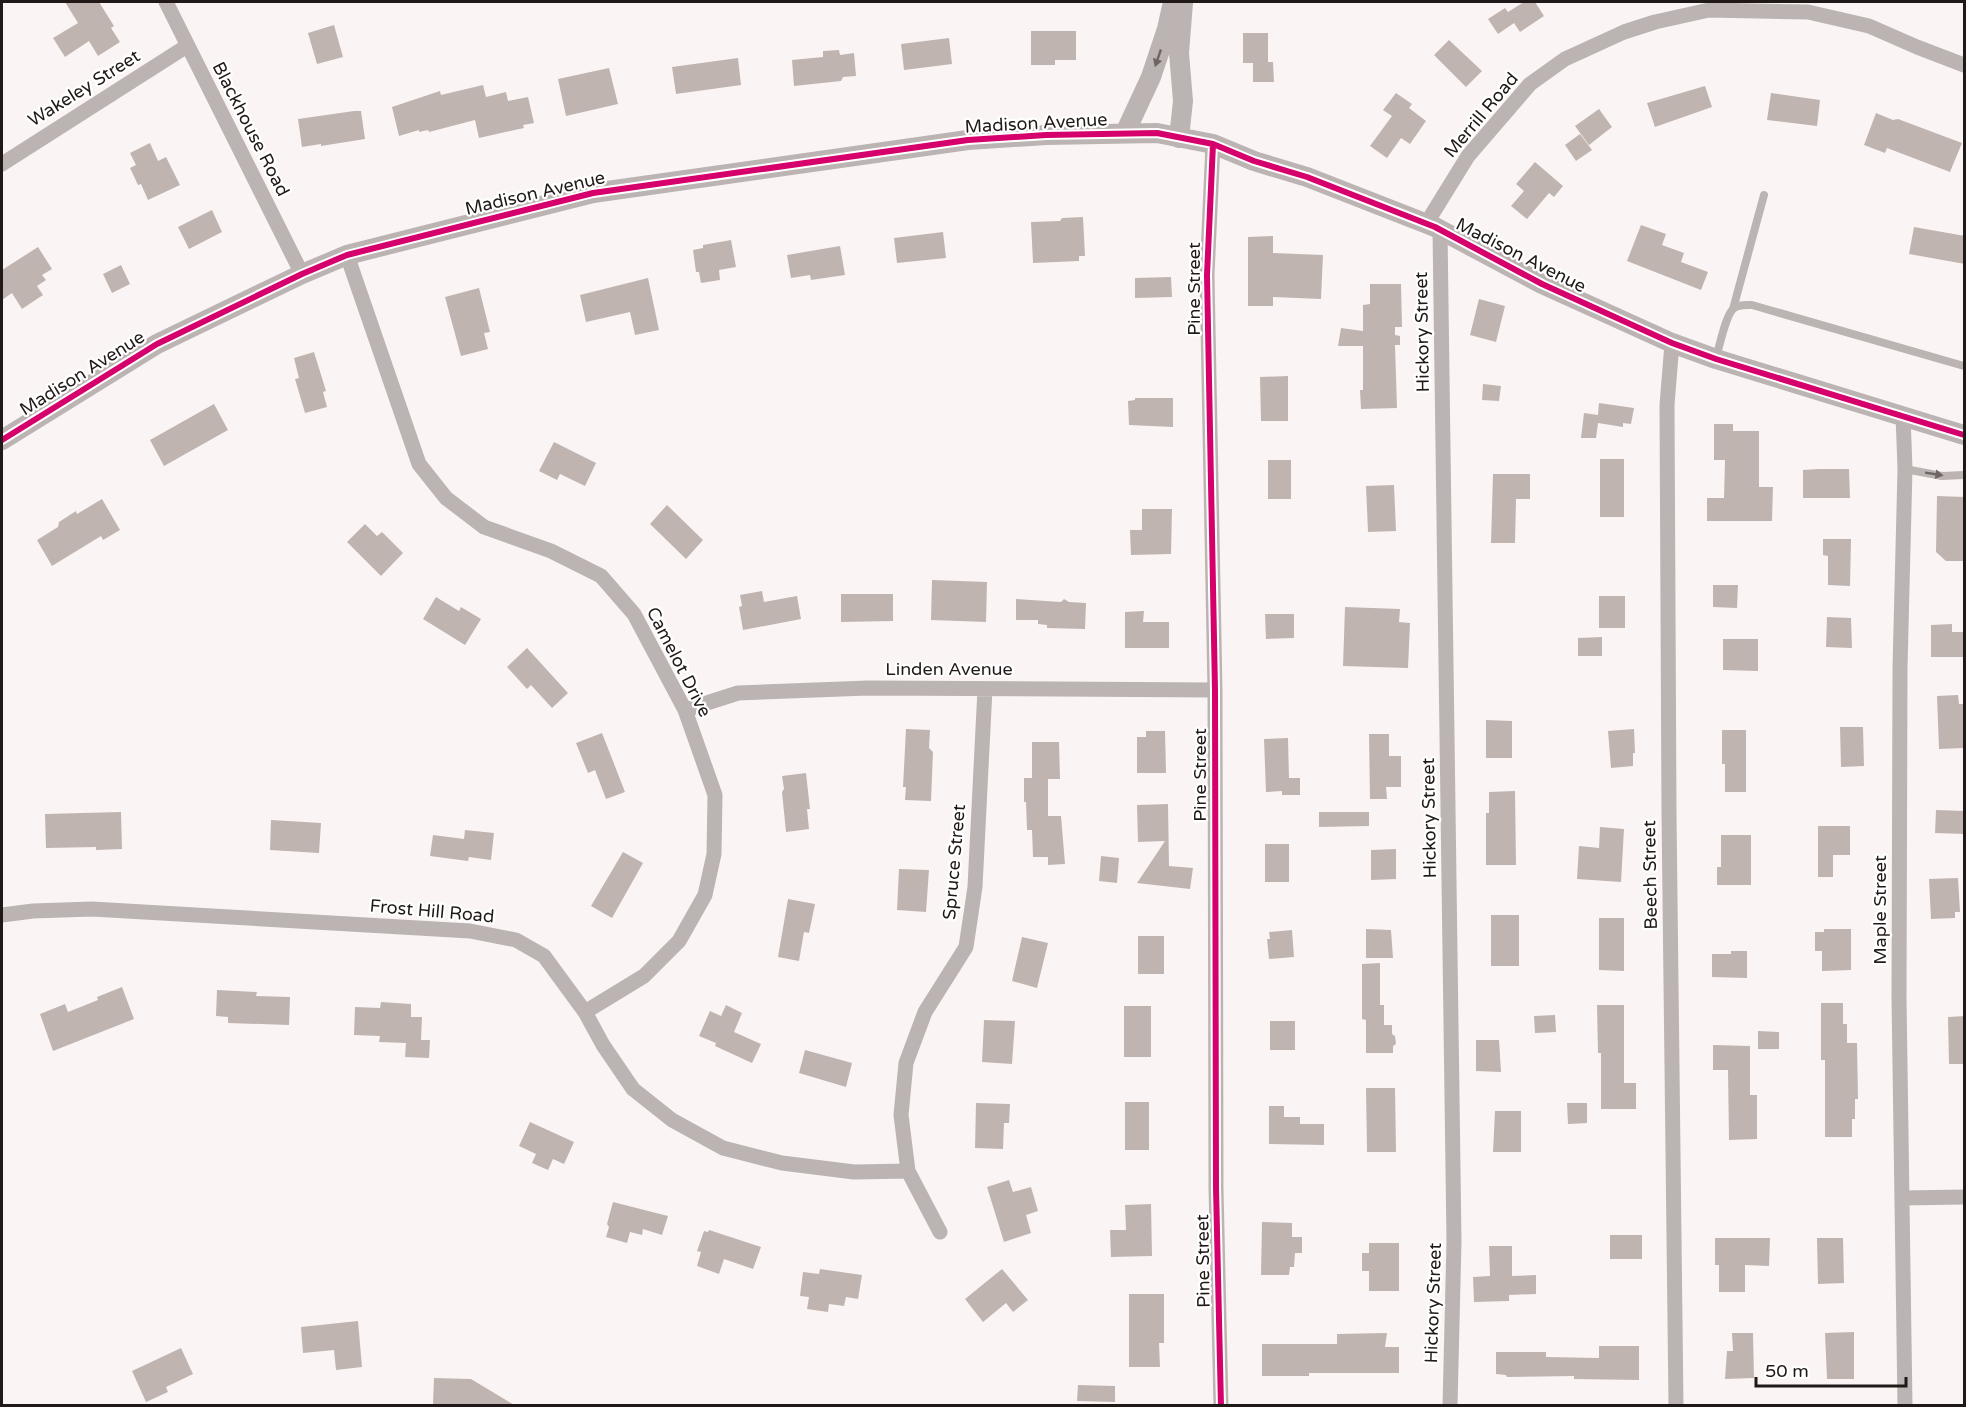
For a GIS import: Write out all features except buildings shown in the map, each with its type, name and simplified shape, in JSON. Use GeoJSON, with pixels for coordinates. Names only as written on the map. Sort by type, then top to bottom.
{"type":"FeatureCollection","features":[{"type":"Feature","properties":{"kind":"street","name":"Blackhouse Road"},"geometry":{"type":"LineString","coordinates":[[166,2],[302,274]]}},
{"type":"Feature","properties":{"kind":"street"},"geometry":{"type":"LineString","coordinates":[[1125,134],[1151,77],[1167,29],[1173,2]]}},
{"type":"Feature","properties":{"kind":"street"},"geometry":{"type":"LineString","coordinates":[[1179,138],[1183,101],[1179,53],[1182,2]]}},
{"type":"Feature","properties":{"kind":"street","name":"Merrill Road"},"geometry":{"type":"LineString","coordinates":[[1433,227],[1468,156],[1530,84],[1565,59],[1624,32],[1655,22],[1709,10],[1808,12],[1869,26],[1965,65]]}},
{"type":"Feature","properties":{"kind":"street","name":"Wakeley Street"},"geometry":{"type":"LineString","coordinates":[[2,164],[187,46]]}},
{"type":"Feature","properties":{"kind":"street","name":"Madison Avenue"},"geometry":{"type":"LineString","coordinates":[[2,440],[157,344],[302,274],[347,255],[593,193],[968,140],[1046,135],[1157,133],[1213,144],[1254,161],[1307,177],[1433,227],[1542,284],[1672,343],[1716,359],[1965,435]]}},
{"type":"Feature","properties":{"kind":"street","name":"Pine Street"},"geometry":{"type":"LineString","coordinates":[[1213,144],[1207,275],[1215,690],[1216,1188],[1221,1406]]}},
{"type":"Feature","properties":{"kind":"street","name":"Hickory Street"},"geometry":{"type":"LineString","coordinates":[[1433,227],[1454,1241],[1450,1406]]}},
{"type":"Feature","properties":{"kind":"street","name":"Camelot Drive"},"geometry":{"type":"LineString","coordinates":[[347,255],[419,464],[446,498],[484,527],[551,551],[601,576],[634,614],[685,710],[715,795],[714,854],[705,895],[679,941],[644,976],[585,1012]]}},
{"type":"Feature","properties":{"kind":"street","name":"Beech Street"},"geometry":{"type":"LineString","coordinates":[[1672,343],[1667,405],[1676,1406]]}},
{"type":"Feature","properties":{"kind":"street","name":"Maple Street"},"geometry":{"type":"LineString","coordinates":[[1903,415],[1905,469],[1900,668],[1899,997],[1905,1406]]}},
{"type":"Feature","properties":{"kind":"street","name":"Linden Avenue"},"geometry":{"type":"LineString","coordinates":[[685,710],[738,693],[868,688],[1215,690]]}},
{"type":"Feature","properties":{"kind":"street","name":"Spruce Street"},"geometry":{"type":"LineString","coordinates":[[940,1232],[908,1171],[901,1115],[906,1063],[924,1012],[966,947],[974,897],[985,689]]}},
{"type":"Feature","properties":{"kind":"street","name":"Frost Hill Road"},"geometry":{"type":"LineString","coordinates":[[2,915],[33,911],[92,909],[470,931],[516,940],[544,956],[585,1012],[603,1045],[633,1089],[672,1120],[723,1148],[794,1165],[854,1172],[908,1171]]}},
{"type":"Feature","properties":{"kind":"street"},"geometry":{"type":"LineString","coordinates":[[1903,1198],[1965,1197]]}},
{"type":"Feature","properties":{"kind":"lane"},"geometry":{"type":"LineString","coordinates":[[1716,359],[1733,309],[1764,195]]}},
{"type":"Feature","properties":{"kind":"lane"},"geometry":{"type":"LineString","coordinates":[[1733,309],[1741,305],[1752,305],[1965,366]]}},
{"type":"Feature","properties":{"kind":"lane"},"geometry":{"type":"LineString","coordinates":[[1905,469],[1942,476],[1965,475]]}},
{"type":"Feature","properties":{"kind":"cycle path"},"geometry":{"type":"LineString","coordinates":[[2,440],[157,344],[302,274],[347,255],[593,193],[968,140],[1046,135],[1157,133],[1213,144],[1254,161],[1307,177],[1435,227],[1542,284],[1672,343],[1716,359],[1964,435]]}},
{"type":"Feature","properties":{"kind":"cycle path"},"geometry":{"type":"LineString","coordinates":[[1213,144],[1207,275],[1215,690],[1216,1188],[1221,1406]]}}]}
